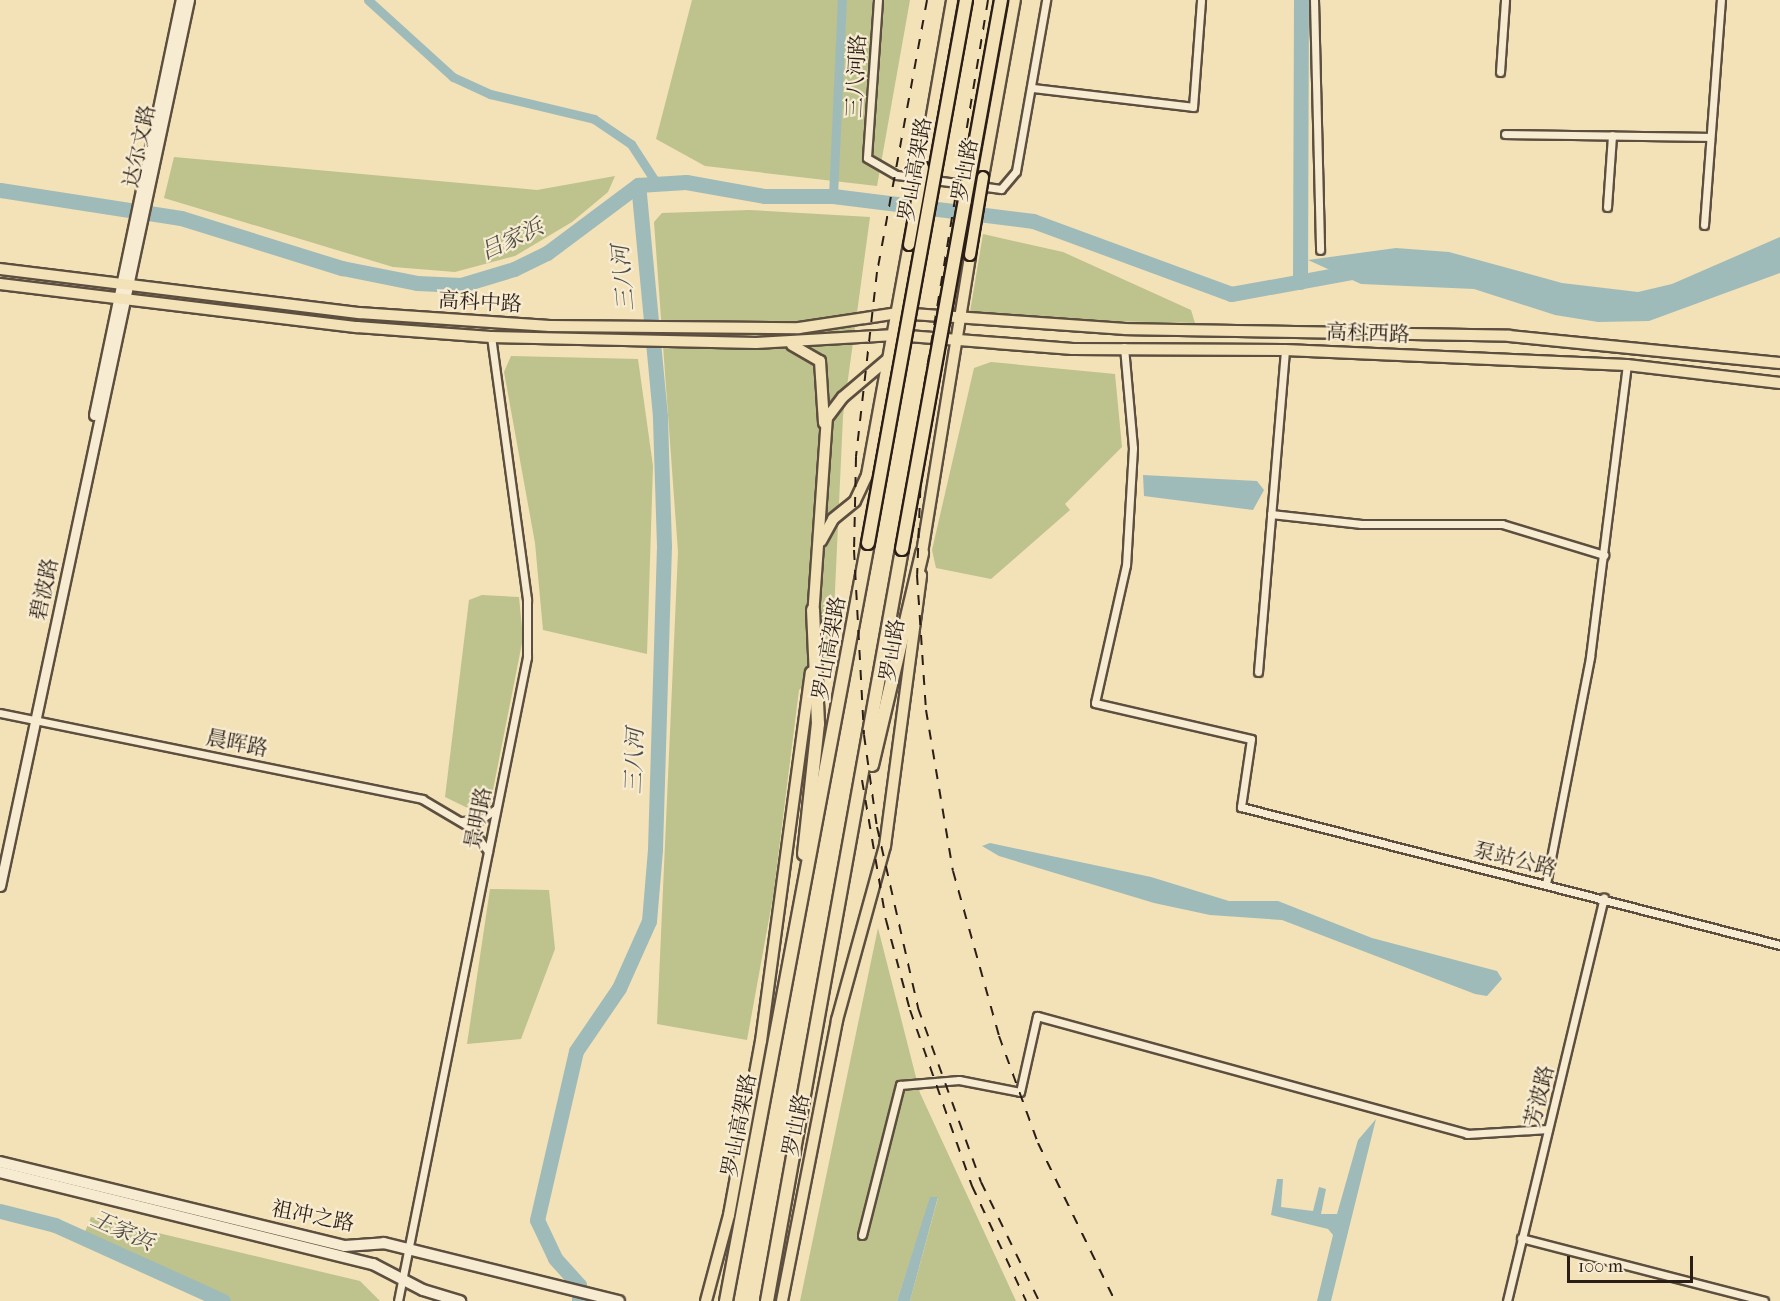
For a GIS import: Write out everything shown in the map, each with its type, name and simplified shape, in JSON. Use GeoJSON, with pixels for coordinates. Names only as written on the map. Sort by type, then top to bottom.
{"type":"FeatureCollection","features":[{"type":"Feature","properties":{"kind":"highway","name":"罗山高架路"},"geometry":{"type":"LineString","coordinates":[[726,1301],[868,543],[966,0]]}},
{"type":"Feature","properties":{"kind":"highway"},"geometry":{"type":"LineString","coordinates":[[767,1301],[840,909],[1001,0]]}},
{"type":"Feature","properties":{"kind":"highway"},"geometry":{"type":"LineString","coordinates":[[840,909],[922,553]]}},
{"type":"Feature","properties":{"kind":"highway"},"geometry":{"type":"LineString","coordinates":[[801,900],[818,724],[813,610]]}},
{"type":"Feature","properties":{"kind":"main road","name":"罗山路"},"geometry":{"type":"LineString","coordinates":[[818,547],[833,519],[864,485],[895,335],[952,0]]}},
{"type":"Feature","properties":{"kind":"main road","name":"罗山路"},"geometry":{"type":"LineString","coordinates":[[782,1301],[837,1020],[885,846],[922,553],[954,338],[1015,0]]}},
{"type":"Feature","properties":{"kind":"main road","name":"高科中路"},"geometry":{"type":"LineString","coordinates":[[0,269],[404,317],[661,328],[799,328],[898,313],[959,317]]}},
{"type":"Feature","properties":{"kind":"main road","name":"高科中路"},"geometry":{"type":"LineString","coordinates":[[0,284],[121,299],[491,337],[636,342],[786,342],[895,335],[954,338]]}},
{"type":"Feature","properties":{"kind":"main road","name":"高科西路"},"geometry":{"type":"LineString","coordinates":[[959,317],[1125,329],[1509,336],[1780,363]]}},
{"type":"Feature","properties":{"kind":"main road","name":"高科西路"},"geometry":{"type":"LineString","coordinates":[[954,338],[1072,349],[1124,347],[1285,350],[1627,365],[1780,383]]}},
{"type":"Feature","properties":{"kind":"main road"},"geometry":{"type":"LineString","coordinates":[[786,342],[820,361],[824,440]]}},
{"type":"Feature","properties":{"kind":"main road","name":"罗山路"},"geometry":{"type":"LineString","coordinates":[[706,1300],[729,1215],[771,976],[807,729],[824,440],[832,409],[889,358]]}},
{"type":"Feature","properties":{"kind":"main road","name":"祖冲之路"},"geometry":{"type":"LineString","coordinates":[[0,1162],[345,1246],[384,1243],[536,1283],[619,1301]]}},
{"type":"Feature","properties":{"kind":"main road","name":"祖冲之路"},"geometry":{"type":"LineString","coordinates":[[0,1172],[373,1264],[401,1276],[423,1290],[460,1301]]}},
{"type":"Feature","properties":{"kind":"street","name":"达尔文路"},"geometry":{"type":"LineString","coordinates":[[148,174],[181,0]]}},
{"type":"Feature","properties":{"kind":"street","name":"达尔文路"},"geometry":{"type":"LineString","coordinates":[[121,299],[189,0]]}},
{"type":"Feature","properties":{"kind":"street","name":"三八河路"},"geometry":{"type":"LineString","coordinates":[[878,0],[866,153],[870,164],[897,175],[1006,187],[1016,171],[1032,88]]}},
{"type":"Feature","properties":{"kind":"street"},"geometry":{"type":"LineString","coordinates":[[1046,0],[1032,88],[1193,107],[1201,0]]}},
{"type":"Feature","properties":{"kind":"street"},"geometry":{"type":"LineString","coordinates":[[1314,0],[1320,250]]}},
{"type":"Feature","properties":{"kind":"street"},"geometry":{"type":"LineString","coordinates":[[1500,72],[1506,0]]}},
{"type":"Feature","properties":{"kind":"street"},"geometry":{"type":"LineString","coordinates":[[1704,225],[1721,0]]}},
{"type":"Feature","properties":{"kind":"street"},"geometry":{"type":"LineString","coordinates":[[1504,134],[1710,137]]}},
{"type":"Feature","properties":{"kind":"street"},"geometry":{"type":"LineString","coordinates":[[1606,207],[1612,135]]}},
{"type":"Feature","properties":{"kind":"street","name":"碧波路"},"geometry":{"type":"LineString","coordinates":[[0,865],[121,299]]}},
{"type":"Feature","properties":{"kind":"street","name":"景明路"},"geometry":{"type":"LineString","coordinates":[[398,1301],[406,1249],[527,657],[529,618],[491,337]]}},
{"type":"Feature","properties":{"kind":"street","name":"泵站公路"},"geometry":{"type":"LineString","coordinates":[[1124,347],[1133,448],[1126,565],[1095,703],[1251,739],[1241,807],[1604,898],[1780,945]]}},
{"type":"Feature","properties":{"kind":"street"},"geometry":{"type":"LineString","coordinates":[[1257,672],[1285,350]]}},
{"type":"Feature","properties":{"kind":"street"},"geometry":{"type":"LineString","coordinates":[[1546,884],[1576,739],[1604,555],[1627,365]]}},
{"type":"Feature","properties":{"kind":"street"},"geometry":{"type":"LineString","coordinates":[[1271,514],[1361,524],[1502,524],[1604,555]]}},
{"type":"Feature","properties":{"kind":"street","name":"晨晖路"},"geometry":{"type":"LineString","coordinates":[[0,713],[404,794],[462,821],[488,851]]}},
{"type":"Feature","properties":{"kind":"street","name":"碧波路"},"geometry":{"type":"LineString","coordinates":[[0,886],[32,719]]}},
{"type":"Feature","properties":{"kind":"street"},"geometry":{"type":"LineString","coordinates":[[462,821],[480,820],[496,809]]}},
{"type":"Feature","properties":{"kind":"street","name":"芳波路"},"geometry":{"type":"LineString","coordinates":[[1507,1301],[1604,898]]}},
{"type":"Feature","properties":{"kind":"street"},"geometry":{"type":"LineString","coordinates":[[862,1235],[900,1085],[959,1080],[1020,1092],[1037,1016],[1467,1134],[1548,1129]]}},
{"type":"Feature","properties":{"kind":"street"},"geometry":{"type":"LineString","coordinates":[[1521,1238],[1764,1301]]}},
{"type":"Feature","properties":{"kind":"green space"},"geometry":{"type":"Polygon","coordinates":[[[692,0],[910,0],[877,186],[705,166],[656,139],[692,0]]]}},
{"type":"Feature","properties":{"kind":"green space"},"geometry":{"type":"Polygon","coordinates":[[[174,157],[537,190],[615,176],[608,192],[572,222],[515,256],[455,272],[393,267],[164,198],[174,157]]]}},
{"type":"Feature","properties":{"kind":"green space"},"geometry":{"type":"Polygon","coordinates":[[[749,210],[870,217],[843,416],[832,656],[799,690],[773,897],[747,1040],[657,1024],[678,552],[654,222],[662,213],[749,210]]]}},
{"type":"Feature","properties":{"kind":"green space"},"geometry":{"type":"Polygon","coordinates":[[[983,234],[1063,252],[1191,310],[1195,323],[969,318],[983,234]]]}},
{"type":"Feature","properties":{"kind":"green space"},"geometry":{"type":"Polygon","coordinates":[[[511,356],[638,359],[653,466],[647,654],[543,630],[535,543],[504,372],[511,356]]]}},
{"type":"Feature","properties":{"kind":"green space"},"geometry":{"type":"Polygon","coordinates":[[[991,362],[1115,374],[1122,447],[1065,504],[1070,510],[991,579],[936,568],[932,550],[974,368],[991,362]]]}},
{"type":"Feature","properties":{"kind":"green space"},"geometry":{"type":"Polygon","coordinates":[[[482,595],[519,597],[523,638],[490,805],[478,813],[445,797],[469,600],[482,595]]]}},
{"type":"Feature","properties":{"kind":"green space"},"geometry":{"type":"Polygon","coordinates":[[[490,889],[549,890],[555,949],[521,1039],[467,1044],[490,889]]]}},
{"type":"Feature","properties":{"kind":"green space"},"geometry":{"type":"Polygon","coordinates":[[[878,928],[920,1093],[1016,1301],[910,1301],[938,1198],[931,1197],[897,1301],[800,1301],[878,928]]]}},
{"type":"Feature","properties":{"kind":"green space"},"geometry":{"type":"Polygon","coordinates":[[[91,1217],[360,1281],[380,1301],[210,1301],[80,1244],[91,1217]]]}},
{"type":"Feature","properties":{"kind":"water"},"geometry":{"type":"Polygon","coordinates":[[[1780,237],[1780,273],[1649,321],[1598,322],[1555,315],[1474,289],[1361,284],[1308,260],[1396,248],[1449,252],[1562,283],[1638,292],[1672,284],[1780,237]]]}},
{"type":"Feature","properties":{"kind":"water"},"geometry":{"type":"Polygon","coordinates":[[[1143,475],[1257,481],[1264,490],[1253,510],[1144,496],[1143,475]]]}},
{"type":"Feature","properties":{"kind":"water"},"geometry":{"type":"Polygon","coordinates":[[[990,843],[1151,877],[1229,901],[1278,901],[1372,938],[1497,971],[1502,979],[1487,996],[1475,994],[1282,920],[1210,915],[1154,903],[999,856],[982,846],[990,843]]]}},
{"type":"Feature","properties":{"kind":"water"},"geometry":{"type":"Polygon","coordinates":[[[1376,1119],[1331,1301],[1317,1301],[1333,1235],[1328,1229],[1271,1215],[1277,1179],[1283,1179],[1281,1207],[1313,1211],[1319,1187],[1326,1189],[1321,1214],[1337,1214],[1358,1140],[1376,1119]]]}},
{"type":"Feature","properties":{"kind":"water"},"geometry":{"type":"Polygon","coordinates":[[[930,1197],[938,1197],[910,1301],[897,1301],[930,1197]]]}},
{"type":"Feature","properties":{"kind":"waterway"},"geometry":{"type":"LineString","coordinates":[[368,0],[453,77],[490,94],[594,119],[631,144],[657,184]]}},
{"type":"Feature","properties":{"kind":"waterway","name":"三八河"},"geometry":{"type":"LineString","coordinates":[[833,196],[842,0]]}},
{"type":"Feature","properties":{"kind":"waterway"},"geometry":{"type":"LineString","coordinates":[[1300,282],[1301,0]]}},
{"type":"Feature","properties":{"kind":"waterway","name":"吕家浜"},"geometry":{"type":"LineString","coordinates":[[0,190],[181,218],[342,268],[417,283],[461,285],[514,269],[547,253],[638,185],[686,182],[764,196],[833,196],[1033,221],[1231,294],[1358,271]]}},
{"type":"Feature","properties":{"kind":"waterway","name":"三八河"},"geometry":{"type":"LineString","coordinates":[[579,1301],[579,1285],[555,1258],[537,1220],[576,1051],[619,988],[649,921],[655,849],[664,546],[660,416],[638,185]]}},
{"type":"Feature","properties":{"kind":"waterway","name":"王家浜"},"geometry":{"type":"LineString","coordinates":[[0,1211],[55,1225],[223,1301]]}},
{"type":"Feature","properties":{"kind":"railway"},"geometry":{"type":"LineString","coordinates":[[927,0],[877,272],[856,457],[854,550],[864,735],[877,827],[918,1008],[981,1182],[1039,1301]]}},
{"type":"Feature","properties":{"kind":"railway"},"geometry":{"type":"LineString","coordinates":[[988,0],[924,388],[917,575],[926,710],[953,871],[999,1036],[1038,1143],[1115,1301]]}},
{"type":"Feature","properties":{"kind":"railway"},"geometry":{"type":"LineString","coordinates":[[862,780],[886,920],[910,1010],[972,1186],[1026,1301]]}}]}
